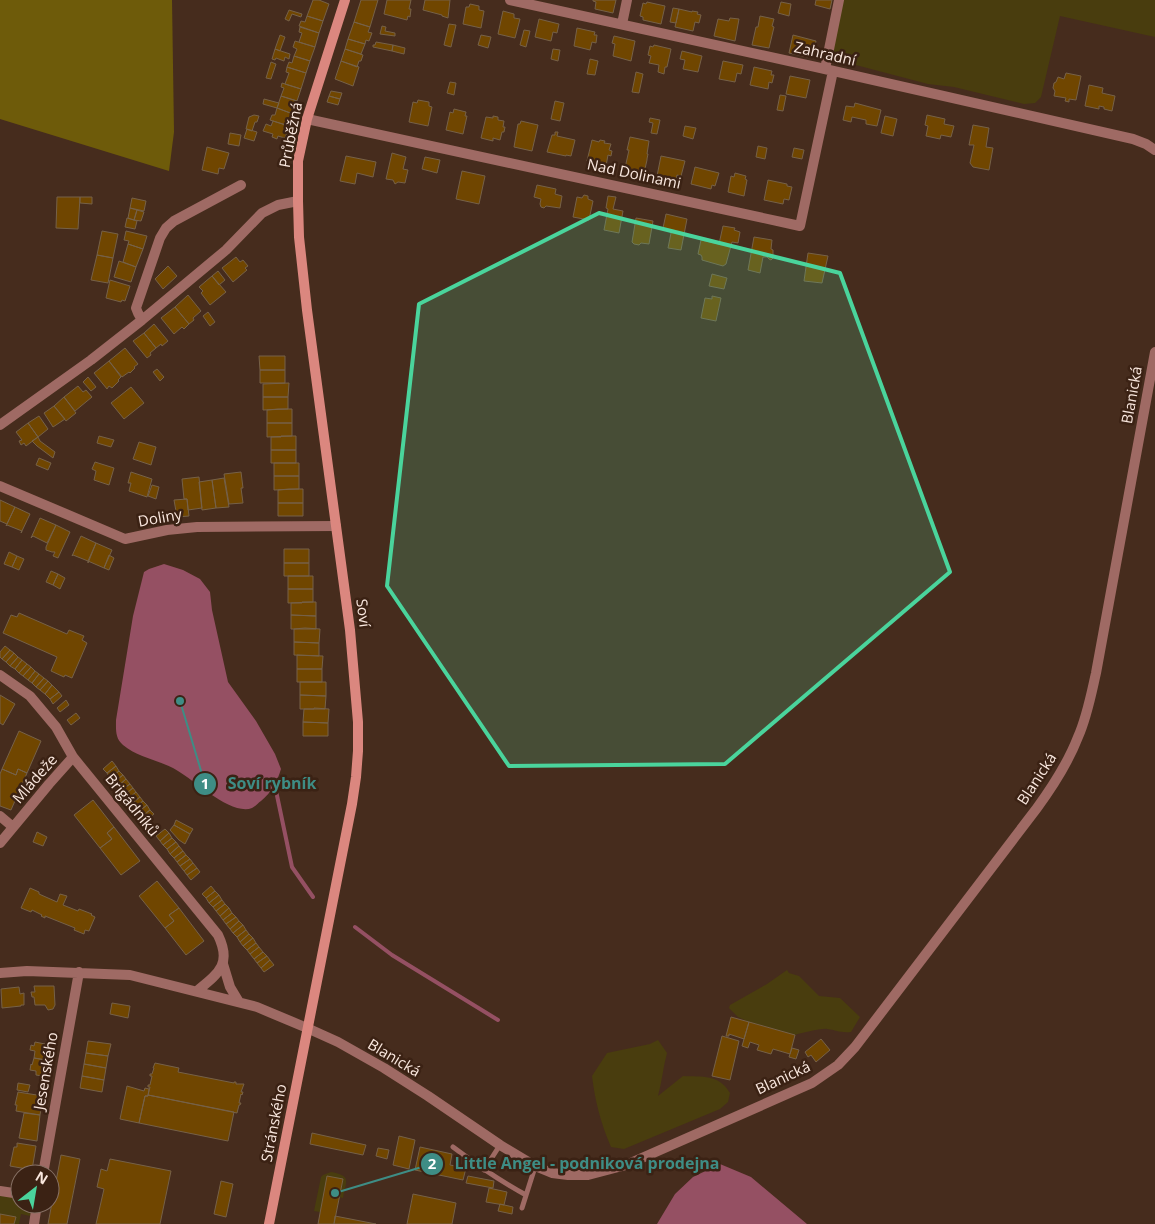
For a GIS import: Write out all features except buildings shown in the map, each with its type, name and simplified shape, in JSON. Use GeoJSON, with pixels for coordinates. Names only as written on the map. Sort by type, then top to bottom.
{"type":"FeatureCollection","features":[{"type":"Feature","properties":{"kind":"main road","name":"Průběžná"},"geometry":{"type":"LineString","coordinates":[[298,201],[298,161],[307,119],[345,0]]}},
{"type":"Feature","properties":{"kind":"main road","name":"Soví"},"geometry":{"type":"LineString","coordinates":[[298,201],[299,237],[307,310],[350,630],[358,722],[358,751],[352,804],[307,1028]]}},
{"type":"Feature","properties":{"kind":"main road","name":"Stránského"},"geometry":{"type":"LineString","coordinates":[[269,1224],[307,1028]]}},
{"type":"Feature","properties":{"kind":"street","name":"Zahradní"},"geometry":{"type":"LineString","coordinates":[[510,0],[1133,139],[1155,150]]}},
{"type":"Feature","properties":{"kind":"street"},"geometry":{"type":"LineString","coordinates":[[622,24],[627,0]]}},
{"type":"Feature","properties":{"kind":"street"},"geometry":{"type":"LineString","coordinates":[[829,70],[839,0]]}},
{"type":"Feature","properties":{"kind":"street","name":"Nad Dolinami"},"geometry":{"type":"LineString","coordinates":[[307,119],[800,226],[829,70]]}},
{"type":"Feature","properties":{"kind":"street","name":"Zahradní"},"geometry":{"type":"LineString","coordinates":[[1133,139],[1155,140]]}},
{"type":"Feature","properties":{"kind":"street"},"geometry":{"type":"LineString","coordinates":[[142,320],[136,308],[160,238],[166,228],[174,221],[240,185]]}},
{"type":"Feature","properties":{"kind":"street"},"geometry":{"type":"LineString","coordinates":[[0,425],[91,360],[142,320],[226,250],[262,213],[278,205],[298,201]]}},
{"type":"Feature","properties":{"kind":"street","name":"Blanická"},"geometry":{"type":"LineString","coordinates":[[0,973],[27,971],[130,975],[257,1007],[338,1042],[384,1068],[500,1145],[535,1166],[552,1173],[588,1175],[626,1165],[812,1083],[838,1065],[855,1047],[1031,816],[1058,779],[1068,760],[1088,708],[1096,673],[1155,352]]}},
{"type":"Feature","properties":{"kind":"street","name":"Doliny"},"geometry":{"type":"LineString","coordinates":[[0,486],[126,539],[167,530],[196,527],[336,526]]}},
{"type":"Feature","properties":{"kind":"street","name":"Brigádníků"},"geometry":{"type":"LineString","coordinates":[[0,675],[30,696],[56,726],[73,757],[215,930],[224,949],[223,964],[230,987],[239,1002]]}},
{"type":"Feature","properties":{"kind":"street","name":"Mládeže"},"geometry":{"type":"LineString","coordinates":[[0,843],[73,757]]}},
{"type":"Feature","properties":{"kind":"street"},"geometry":{"type":"LineString","coordinates":[[0,816],[13,828]]}},
{"type":"Feature","properties":{"kind":"street"},"geometry":{"type":"LineString","coordinates":[[197,992],[211,980],[223,964]]}},
{"type":"Feature","properties":{"kind":"street","name":"Jesenského"},"geometry":{"type":"LineString","coordinates":[[45,1164],[79,972]]}},
{"type":"Feature","properties":{"kind":"lane"},"geometry":{"type":"LineString","coordinates":[[484,1170],[500,1145]]}},
{"type":"Feature","properties":{"kind":"lane"},"geometry":{"type":"LineString","coordinates":[[453,1147],[484,1170],[526,1194]]}},
{"type":"Feature","properties":{"kind":"lane"},"geometry":{"type":"LineString","coordinates":[[522,1208],[535,1166]]}},
{"type":"Feature","properties":{"kind":"highlighted area"},"geometry":{"type":"Polygon","coordinates":[[[599,213],[840,273],[950,572],[725,764],[509,766],[387,586],[419,304],[599,213]]]}},
{"type":"Feature","properties":{"kind":"shaded area"},"geometry":{"type":"Polygon","coordinates":[[[0,0],[172,0],[174,132],[169,171],[0,119],[0,0]]]}},
{"type":"Feature","properties":{"kind":"shaded area"},"geometry":{"type":"Polygon","coordinates":[[[843,0],[1155,0],[1155,37],[1060,16],[1041,97],[1035,103],[1024,104],[954,87],[928,84],[852,64],[833,57],[832,53],[843,0]]]}},
{"type":"Feature","properties":{"kind":"shaded area"},"geometry":{"type":"Polygon","coordinates":[[[164,564],[183,570],[200,579],[210,592],[212,610],[228,682],[256,721],[275,754],[281,769],[271,790],[265,798],[252,808],[234,807],[224,802],[171,767],[129,749],[117,737],[116,720],[133,616],[144,572],[164,564]]]}},
{"type":"Feature","properties":{"kind":"shaded area"},"geometry":{"type":"Polygon","coordinates":[[[787,970],[789,973],[799,976],[819,996],[840,998],[860,1017],[851,1032],[824,1029],[795,1035],[749,1022],[738,1017],[729,1008],[730,1005],[787,970]]]}},
{"type":"Feature","properties":{"kind":"shaded area"},"geometry":{"type":"Polygon","coordinates":[[[658,1040],[667,1053],[658,1096],[683,1076],[703,1077],[721,1082],[726,1087],[730,1093],[728,1102],[720,1109],[624,1149],[611,1147],[599,1112],[592,1076],[607,1053],[650,1044],[658,1040]]]}},
{"type":"Feature","properties":{"kind":"shaded area"},"geometry":{"type":"Polygon","coordinates":[[[720,1164],[751,1177],[807,1224],[657,1224],[675,1194],[693,1177],[720,1164]]]}},
{"type":"Feature","properties":{"kind":"shaded area"},"geometry":{"type":"Polygon","coordinates":[[[331,1172],[345,1177],[346,1183],[343,1198],[339,1197],[320,1212],[314,1211],[321,1177],[331,1172]]]}},
{"type":"Feature","properties":{"kind":"shaded area"},"geometry":{"type":"Polygon","coordinates":[[[0,1195],[10,1197],[10,1214],[21,1214],[19,1224],[0,1224],[0,1195]]]}},
{"type":"Feature","properties":{"kind":"waterway"},"geometry":{"type":"LineString","coordinates":[[275,786],[292,867],[313,897]]}},
{"type":"Feature","properties":{"kind":"waterway"},"geometry":{"type":"LineString","coordinates":[[355,927],[392,955],[498,1020]]}},
{"type":"Feature","properties":{"kind":"place","name":"Soví rybník"},"geometry":{"type":"Point","coordinates":[180,701]}},
{"type":"Feature","properties":{"kind":"place","name":"Little Angel - podniková prodejna"},"geometry":{"type":"Point","coordinates":[335,1193]}}]}
